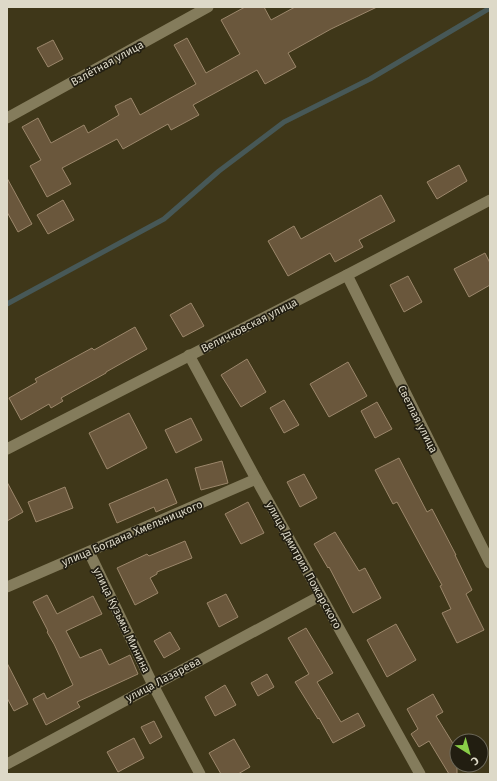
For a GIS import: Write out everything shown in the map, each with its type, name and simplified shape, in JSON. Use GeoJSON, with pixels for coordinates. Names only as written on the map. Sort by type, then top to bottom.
{"type":"FeatureCollection","features":[{"type":"Feature","properties":{"kind":"street","name":"Взлётная улица"},"geometry":{"type":"LineString","coordinates":[[7,118],[208,7]]}},
{"type":"Feature","properties":{"kind":"street","name":"Величковская улица"},"geometry":{"type":"LineString","coordinates":[[7,449],[490,200]]}},
{"type":"Feature","properties":{"kind":"street","name":"Светлая улица"},"geometry":{"type":"LineString","coordinates":[[346,275],[490,563]]}},
{"type":"Feature","properties":{"kind":"street","name":"улица Дмитрия Пожарского"},"geometry":{"type":"LineString","coordinates":[[189,356],[320,596],[420,774]]}},
{"type":"Feature","properties":{"kind":"street","name":"улица Богдана Хмельницкого"},"geometry":{"type":"LineString","coordinates":[[7,587],[256,479]]}},
{"type":"Feature","properties":{"kind":"street","name":"улица Кузьмы Минина"},"geometry":{"type":"LineString","coordinates":[[89,552],[153,685],[200,774]]}},
{"type":"Feature","properties":{"kind":"street","name":"улица Лазарева"},"geometry":{"type":"LineString","coordinates":[[7,764],[320,596]]}},
{"type":"Feature","properties":{"kind":"building"},"geometry":{"type":"Polygon","coordinates":[[[245,7],[264,7],[271,20],[295,7],[377,7],[331,29],[288,53],[296,67],[265,84],[257,70],[193,105],[199,115],[171,130],[168,124],[123,149],[117,139],[62,168],[71,184],[47,197],[30,166],[41,160],[22,127],[38,118],[51,143],[84,125],[88,133],[119,115],[115,106],[131,98],[140,115],[196,84],[174,45],[187,38],[206,73],[240,54],[221,20],[245,7]]]}},
{"type":"Feature","properties":{"kind":"building"},"geometry":{"type":"Polygon","coordinates":[[[53,40],[63,59],[48,67],[37,48],[53,40]]]}},
{"type":"Feature","properties":{"kind":"building"},"geometry":{"type":"Polygon","coordinates":[[[459,165],[467,181],[437,199],[427,182],[459,165]]]}},
{"type":"Feature","properties":{"kind":"building"},"geometry":{"type":"Polygon","coordinates":[[[7,178],[32,224],[18,232],[7,212],[7,178]]]}},
{"type":"Feature","properties":{"kind":"building"},"geometry":{"type":"Polygon","coordinates":[[[381,195],[395,221],[359,240],[363,247],[335,262],[330,253],[288,276],[268,241],[294,226],[301,239],[381,195]]]}},
{"type":"Feature","properties":{"kind":"building"},"geometry":{"type":"Polygon","coordinates":[[[63,200],[74,220],[48,234],[37,215],[63,200]]]}},
{"type":"Feature","properties":{"kind":"building"},"geometry":{"type":"Polygon","coordinates":[[[485,253],[490,263],[490,285],[469,297],[454,269],[485,253]]]}},
{"type":"Feature","properties":{"kind":"building"},"geometry":{"type":"Polygon","coordinates":[[[408,276],[422,302],[404,312],[390,285],[408,276]]]}},
{"type":"Feature","properties":{"kind":"building"},"geometry":{"type":"Polygon","coordinates":[[[191,303],[204,326],[183,337],[170,315],[191,303]]]}},
{"type":"Feature","properties":{"kind":"building"},"geometry":{"type":"Polygon","coordinates":[[[135,327],[147,349],[61,398],[63,401],[51,408],[49,404],[21,420],[9,398],[37,382],[35,379],[92,348],[94,350],[135,327]]]}},
{"type":"Feature","properties":{"kind":"building"},"geometry":{"type":"Polygon","coordinates":[[[247,359],[266,392],[241,407],[221,375],[247,359]]]}},
{"type":"Feature","properties":{"kind":"building"},"geometry":{"type":"Polygon","coordinates":[[[348,362],[367,396],[329,417],[310,384],[348,362]]]}},
{"type":"Feature","properties":{"kind":"building"},"geometry":{"type":"Polygon","coordinates":[[[284,400],[299,425],[284,433],[270,408],[284,400]]]}},
{"type":"Feature","properties":{"kind":"building"},"geometry":{"type":"Polygon","coordinates":[[[377,402],[392,429],[375,438],[361,411],[377,402]]]}},
{"type":"Feature","properties":{"kind":"building"},"geometry":{"type":"Polygon","coordinates":[[[129,413],[147,448],[107,469],[89,433],[129,413]]]}},
{"type":"Feature","properties":{"kind":"building"},"geometry":{"type":"Polygon","coordinates":[[[191,418],[202,440],[176,453],[165,430],[191,418]]]}},
{"type":"Feature","properties":{"kind":"building"},"geometry":{"type":"Polygon","coordinates":[[[399,458],[427,512],[432,509],[472,590],[466,594],[484,630],[457,643],[442,613],[451,609],[440,586],[442,585],[397,502],[393,504],[375,470],[399,458]]]}},
{"type":"Feature","properties":{"kind":"building"},"geometry":{"type":"Polygon","coordinates":[[[222,461],[228,483],[201,490],[195,468],[222,461]]]}},
{"type":"Feature","properties":{"kind":"building"},"geometry":{"type":"Polygon","coordinates":[[[304,474],[317,498],[300,507],[287,482],[304,474]]]}},
{"type":"Feature","properties":{"kind":"building"},"geometry":{"type":"Polygon","coordinates":[[[167,479],[177,503],[156,512],[154,507],[117,523],[109,504],[167,479]]]}},
{"type":"Feature","properties":{"kind":"building"},"geometry":{"type":"Polygon","coordinates":[[[7,482],[23,512],[7,521],[7,482]]]}},
{"type":"Feature","properties":{"kind":"building"},"geometry":{"type":"Polygon","coordinates":[[[65,487],[73,508],[36,522],[28,502],[65,487]]]}},
{"type":"Feature","properties":{"kind":"building"},"geometry":{"type":"Polygon","coordinates":[[[248,502],[264,533],[241,544],[225,514],[248,502]]]}},
{"type":"Feature","properties":{"kind":"building"},"geometry":{"type":"Polygon","coordinates":[[[335,532],[359,571],[365,568],[381,598],[353,613],[329,567],[328,568],[314,544],[335,532]]]}},
{"type":"Feature","properties":{"kind":"building"},"geometry":{"type":"Polygon","coordinates":[[[185,541],[192,558],[157,572],[157,574],[150,578],[158,593],[135,605],[117,568],[147,554],[149,556],[185,541]]]}},
{"type":"Feature","properties":{"kind":"building"},"geometry":{"type":"Polygon","coordinates":[[[226,594],[238,617],[219,627],[207,603],[226,594]]]}},
{"type":"Feature","properties":{"kind":"building"},"geometry":{"type":"Polygon","coordinates":[[[47,595],[57,614],[93,596],[102,614],[66,631],[80,658],[101,649],[109,665],[130,655],[138,674],[77,702],[80,707],[46,725],[33,699],[44,693],[47,699],[73,685],[33,602],[47,595]]]}},
{"type":"Feature","properties":{"kind":"building"},"geometry":{"type":"Polygon","coordinates":[[[396,624],[416,660],[387,677],[367,640],[396,624]]]}},
{"type":"Feature","properties":{"kind":"building"},"geometry":{"type":"Polygon","coordinates":[[[306,628],[333,673],[317,682],[341,722],[358,713],[365,726],[333,743],[319,718],[318,719],[295,682],[309,674],[288,638],[306,628]]]}},
{"type":"Feature","properties":{"kind":"building"},"geometry":{"type":"Polygon","coordinates":[[[170,632],[180,649],[164,658],[154,641],[170,632]]]}},
{"type":"Feature","properties":{"kind":"building"},"geometry":{"type":"Polygon","coordinates":[[[7,663],[28,704],[14,711],[7,698],[7,663]]]}},
{"type":"Feature","properties":{"kind":"building"},"geometry":{"type":"Polygon","coordinates":[[[267,674],[274,687],[258,696],[251,683],[267,674]]]}},
{"type":"Feature","properties":{"kind":"building"},"geometry":{"type":"Polygon","coordinates":[[[225,685],[236,705],[215,716],[205,697],[225,685]]]}},
{"type":"Feature","properties":{"kind":"building"},"geometry":{"type":"Polygon","coordinates":[[[433,694],[443,712],[436,716],[449,737],[449,773],[457,774],[449,774],[429,741],[419,747],[411,734],[418,729],[407,709],[433,694]]]}},
{"type":"Feature","properties":{"kind":"building"},"geometry":{"type":"Polygon","coordinates":[[[154,721],[162,737],[150,744],[141,727],[154,721]]]}},
{"type":"Feature","properties":{"kind":"building"},"geometry":{"type":"Polygon","coordinates":[[[134,738],[144,758],[118,772],[107,752],[134,738]]]}},
{"type":"Feature","properties":{"kind":"building"},"geometry":{"type":"Polygon","coordinates":[[[234,739],[250,767],[238,774],[221,774],[209,753],[234,739]]]}},
{"type":"Feature","properties":{"kind":"waterway"},"geometry":{"type":"LineString","coordinates":[[7,304],[164,219],[219,171],[284,122],[370,79],[490,8]]}}]}
